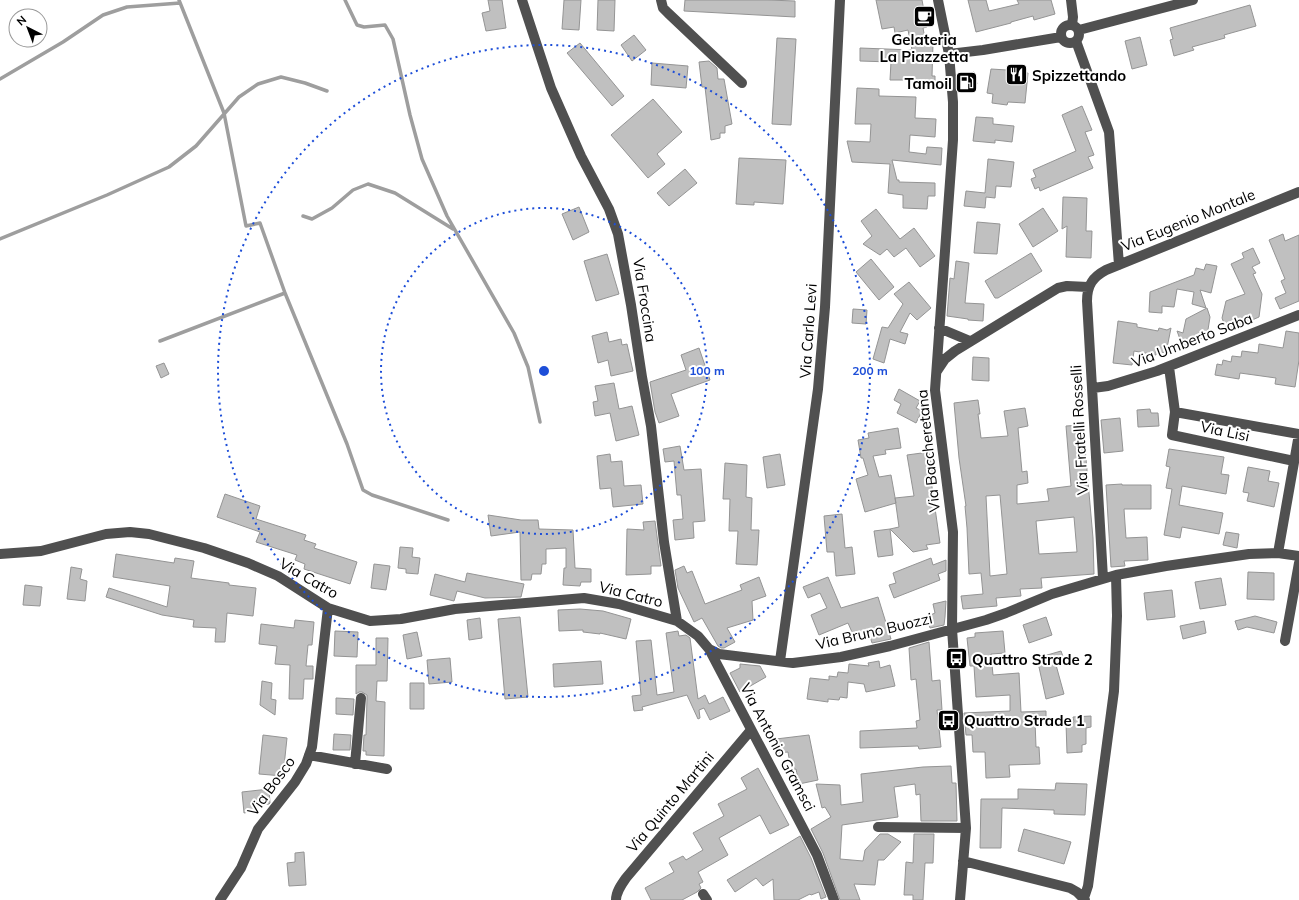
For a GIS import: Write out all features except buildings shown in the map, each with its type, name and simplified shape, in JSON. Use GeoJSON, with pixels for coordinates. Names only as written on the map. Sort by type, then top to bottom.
{"type":"FeatureCollection","features":[{"type":"Feature","properties":{"kind":"street","name":"Via Froccina"},"geometry":{"type":"LineString","coordinates":[[522,0],[552,88],[581,156],[609,209],[620,246],[651,426],[664,542],[677,621]]}},
{"type":"Feature","properties":{"kind":"street"},"geometry":{"type":"LineString","coordinates":[[661,0],[663,8],[742,83]]}},
{"type":"Feature","properties":{"kind":"street","name":"Via Carlo Levi"},"geometry":{"type":"LineString","coordinates":[[780,661],[814,428],[819,374],[825,307],[840,0]]}},
{"type":"Feature","properties":{"kind":"street","name":"Via Baccheretana"},"geometry":{"type":"LineString","coordinates":[[938,0],[949,54],[953,102],[953,140],[935,390],[953,532],[952,629],[966,828],[960,900]]}},
{"type":"Feature","properties":{"kind":"street"},"geometry":{"type":"LineString","coordinates":[[1070,0],[1075,27],[1079,36],[1076,41],[1068,43],[1065,42],[1062,36],[1062,30],[1066,26],[1075,27],[1193,0]]}},
{"type":"Feature","properties":{"kind":"street"},"geometry":{"type":"LineString","coordinates":[[949,54],[983,50],[1062,36]]}},
{"type":"Feature","properties":{"kind":"street"},"geometry":{"type":"LineString","coordinates":[[1076,41],[1109,132],[1119,265]]}},
{"type":"Feature","properties":{"kind":"street","name":"Via Eugenio Montale"},"geometry":{"type":"LineString","coordinates":[[1090,284],[1102,273],[1119,265],[1299,192]]}},
{"type":"Feature","properties":{"kind":"street"},"geometry":{"type":"LineString","coordinates":[[936,373],[945,359],[970,341],[1058,288],[1090,284]]}},
{"type":"Feature","properties":{"kind":"street","name":"Via Fratelli Rosselli"},"geometry":{"type":"LineString","coordinates":[[1090,284],[1086,301],[1093,388],[1103,578]]}},
{"type":"Feature","properties":{"kind":"street","name":"Via Umberto Saba"},"geometry":{"type":"LineString","coordinates":[[1093,388],[1121,382],[1169,367],[1299,315]]}},
{"type":"Feature","properties":{"kind":"street"},"geometry":{"type":"LineString","coordinates":[[939,328],[970,341]]}},
{"type":"Feature","properties":{"kind":"street","name":"Via Lisi"},"geometry":{"type":"LineString","coordinates":[[1169,367],[1175,412],[1172,435],[1294,460]]}},
{"type":"Feature","properties":{"kind":"street","name":"Via Lisi"},"geometry":{"type":"LineString","coordinates":[[1175,412],[1299,434]]}},
{"type":"Feature","properties":{"kind":"street"},"geometry":{"type":"LineString","coordinates":[[1278,553],[1299,434]]}},
{"type":"Feature","properties":{"kind":"street","name":"Via Catro"},"geometry":{"type":"LineString","coordinates":[[0,554],[41,551],[106,534],[130,532],[149,534],[204,548],[248,563],[278,576],[328,608],[370,621],[401,619],[455,609],[584,598],[620,604],[677,621]]}},
{"type":"Feature","properties":{"kind":"street","name":"Via Bruno Buozzi"},"geometry":{"type":"LineString","coordinates":[[709,649],[719,654],[793,663],[841,657],[890,646],[1006,613],[1052,594],[1116,575],[1249,554],[1278,553],[1299,556]]}},
{"type":"Feature","properties":{"kind":"street"},"geometry":{"type":"LineString","coordinates":[[1285,641],[1299,563]]}},
{"type":"Feature","properties":{"kind":"street"},"geometry":{"type":"LineString","coordinates":[[964,861],[1055,884],[1082,897],[1088,886],[1114,690],[1117,616],[1116,575]]}},
{"type":"Feature","properties":{"kind":"street","name":"Via Bosco"},"geometry":{"type":"LineString","coordinates":[[220,900],[241,868],[258,829],[295,782],[306,764],[312,747],[328,608]]}},
{"type":"Feature","properties":{"kind":"street","name":"Via Antonio Gramsci"},"geometry":{"type":"LineString","coordinates":[[677,621],[698,636],[709,649],[817,855],[834,900]]}},
{"type":"Feature","properties":{"kind":"street"},"geometry":{"type":"LineString","coordinates":[[355,764],[361,698]]}},
{"type":"Feature","properties":{"kind":"street","name":"Via Quinto Martini"},"geometry":{"type":"LineString","coordinates":[[616,898],[620,886],[626,878],[751,730]]}},
{"type":"Feature","properties":{"kind":"street"},"geometry":{"type":"LineString","coordinates":[[309,755],[387,770]]}},
{"type":"Feature","properties":{"kind":"street"},"geometry":{"type":"LineString","coordinates":[[878,827],[966,828]]}},
{"type":"Feature","properties":{"kind":"waterway"},"geometry":{"type":"LineString","coordinates":[[179,0],[224,113],[246,226],[260,223],[285,293],[347,444],[363,490],[372,495],[448,520]]}},
{"type":"Feature","properties":{"kind":"waterway"},"geometry":{"type":"LineString","coordinates":[[345,0],[357,25],[364,27],[385,25],[393,39],[410,115],[422,159],[447,216],[514,333],[528,367],[540,422]]}},
{"type":"Feature","properties":{"kind":"waterway"},"geometry":{"type":"LineString","coordinates":[[0,79],[63,42],[103,15],[127,7],[180,3]]}},
{"type":"Feature","properties":{"kind":"waterway"},"geometry":{"type":"LineString","coordinates":[[0,239],[107,195],[169,167],[196,146],[239,97],[258,84],[281,77],[305,83],[327,91]]}},
{"type":"Feature","properties":{"kind":"waterway"},"geometry":{"type":"LineString","coordinates":[[303,216],[312,219],[332,208],[353,190],[368,184],[395,193],[453,229]]}},
{"type":"Feature","properties":{"kind":"waterway"},"geometry":{"type":"LineString","coordinates":[[160,341],[285,293]]}},
{"type":"Feature","properties":{"kind":"place","name":"Gelateria La Piazzetta"},"geometry":{"type":"Point","coordinates":[924,16]}},
{"type":"Feature","properties":{"kind":"place","name":"Spizzettando"},"geometry":{"type":"Point","coordinates":[1017,75]}},
{"type":"Feature","properties":{"kind":"place","name":"Tamoil"},"geometry":{"type":"Point","coordinates":[967,83]}},
{"type":"Feature","properties":{"kind":"place","name":"Quattro Strade 2"},"geometry":{"type":"Point","coordinates":[956,659]}},
{"type":"Feature","properties":{"kind":"place","name":"Quattro Strade 1"},"geometry":{"type":"Point","coordinates":[948,720]}}]}
